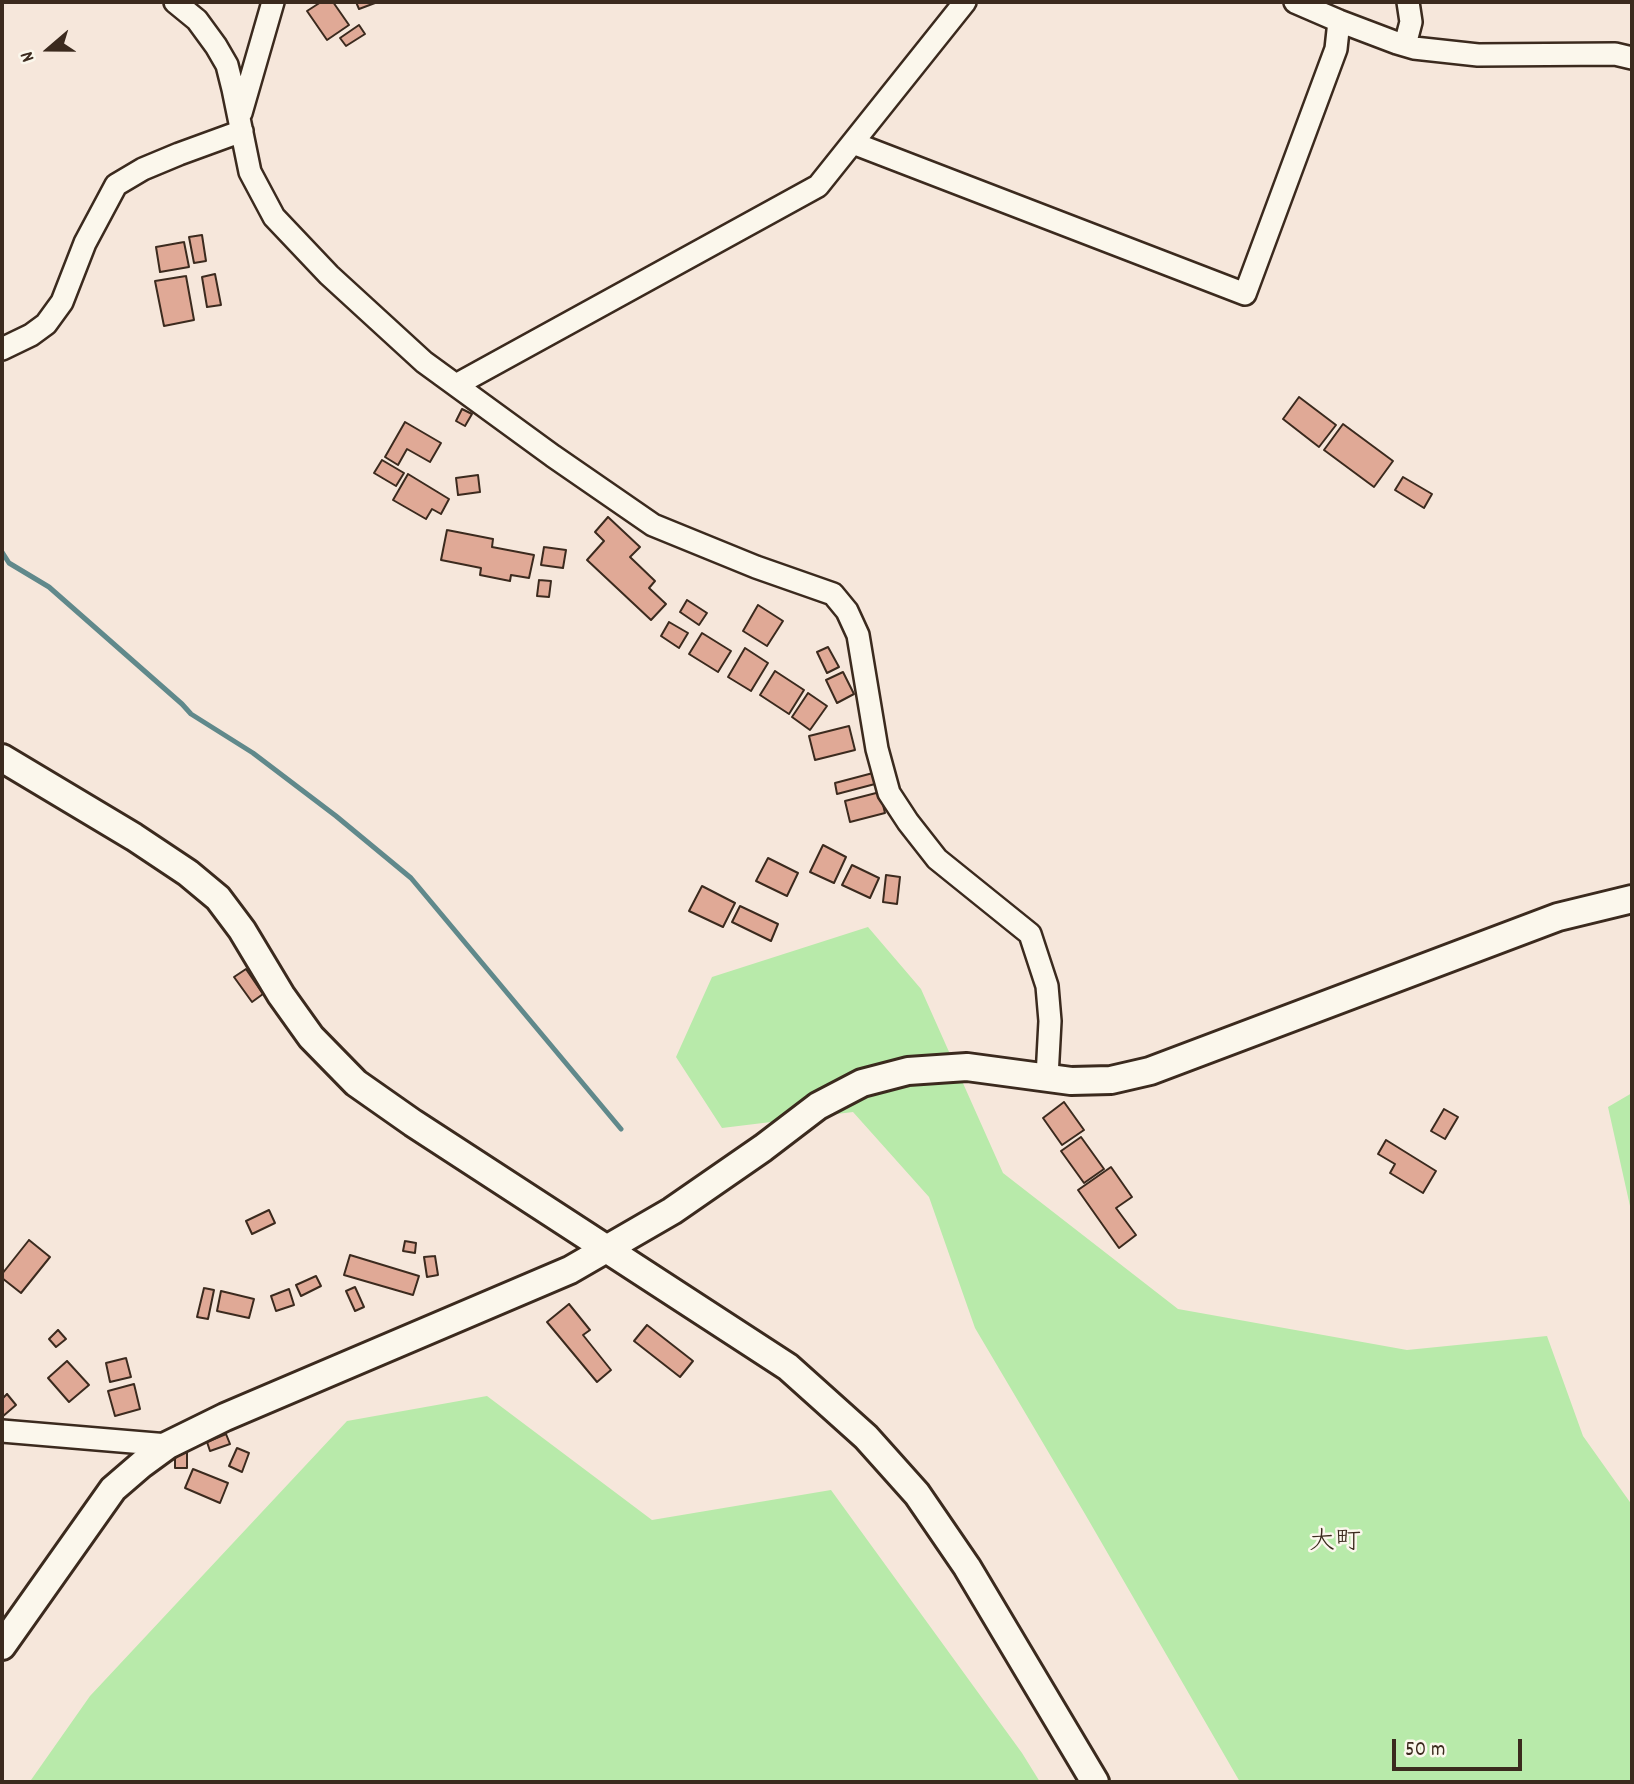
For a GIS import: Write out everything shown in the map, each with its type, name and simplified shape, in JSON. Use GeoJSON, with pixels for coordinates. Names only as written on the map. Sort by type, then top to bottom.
{"type":"FeatureCollection","features":[{"type":"Feature","properties":{"kind":"street"},"geometry":{"type":"LineString","coordinates":[[175,2],[197,20],[227,65],[250,173],[274,217],[348,292],[424,362],[653,525],[756,567],[833,594],[847,611],[858,635],[877,749],[889,793],[937,859],[1030,934],[1047,986],[1050,1020],[1047,1077]]}},
{"type":"Feature","properties":{"kind":"street"},"geometry":{"type":"LineString","coordinates":[[241,125],[273,2]]}},
{"type":"Feature","properties":{"kind":"street"},"geometry":{"type":"LineString","coordinates":[[456,385],[818,186],[965,2]]}},
{"type":"Feature","properties":{"kind":"street"},"geometry":{"type":"LineString","coordinates":[[1295,2],[1405,45],[1440,51],[1478,55],[1615,54],[1632,58]]}},
{"type":"Feature","properties":{"kind":"street"},"geometry":{"type":"LineString","coordinates":[[1405,45],[1411,22],[1408,2]]}},
{"type":"Feature","properties":{"kind":"street"},"geometry":{"type":"LineString","coordinates":[[853,143],[1245,294],[1336,49],[1339,21]]}},
{"type":"Feature","properties":{"kind":"street"},"geometry":{"type":"LineString","coordinates":[[2,349],[31,335],[46,324],[62,302],[85,243],[116,186],[126,178],[241,125]]}},
{"type":"Feature","properties":{"kind":"street"},"geometry":{"type":"LineString","coordinates":[[2,758],[134,837],[188,873],[218,898],[242,929],[281,995],[311,1037],[356,1083],[413,1123],[789,1367],[866,1437],[917,1494],[967,1567],[1095,1782]]}},
{"type":"Feature","properties":{"kind":"street"},"geometry":{"type":"LineString","coordinates":[[2,1646],[113,1489],[169,1445],[225,1417],[570,1270],[672,1212],[818,1106],[862,1083],[908,1071],[967,1067],[1071,1081],[1111,1080],[1150,1071],[1558,917],[1632,899]]}},
{"type":"Feature","properties":{"kind":"street"},"geometry":{"type":"LineString","coordinates":[[2,1431],[169,1445]]}},
{"type":"Feature","properties":{"kind":"green space"},"geometry":{"type":"Polygon","coordinates":[[[868,927],[921,989],[1003,1173],[1178,1309],[1407,1350],[1547,1336],[1583,1436],[1632,1505],[1632,1782],[1240,1782],[975,1328],[929,1197],[853,1112],[722,1128],[676,1057],[712,977],[868,927]]]}},
{"type":"Feature","properties":{"kind":"green space"},"geometry":{"type":"Polygon","coordinates":[[[1632,1093],[1632,1215],[1608,1107],[1632,1093]]]}},
{"type":"Feature","properties":{"kind":"green space"},"geometry":{"type":"Polygon","coordinates":[[[487,1396],[652,1520],[831,1490],[1022,1753],[1040,1782],[32,1782],[90,1696],[347,1421],[487,1396]]]}},
{"type":"Feature","properties":{"kind":"building"},"geometry":{"type":"Polygon","coordinates":[[[321,2],[333,2],[349,25],[327,40],[307,11],[321,2]]]}},
{"type":"Feature","properties":{"kind":"building"},"geometry":{"type":"Polygon","coordinates":[[[356,2],[375,2],[375,3],[359,9],[356,2]]]}},
{"type":"Feature","properties":{"kind":"building"},"geometry":{"type":"Polygon","coordinates":[[[359,25],[365,34],[346,46],[340,38],[359,25]]]}},
{"type":"Feature","properties":{"kind":"building"},"geometry":{"type":"Polygon","coordinates":[[[202,235],[206,261],[194,263],[189,237],[202,235]]]}},
{"type":"Feature","properties":{"kind":"building"},"geometry":{"type":"Polygon","coordinates":[[[184,242],[189,267],[160,272],[156,247],[184,242]]]}},
{"type":"Feature","properties":{"kind":"building"},"geometry":{"type":"Polygon","coordinates":[[[215,274],[221,305],[207,307],[202,277],[215,274]]]}},
{"type":"Feature","properties":{"kind":"building"},"geometry":{"type":"Polygon","coordinates":[[[186,276],[194,320],[164,326],[155,281],[186,276]]]}},
{"type":"Feature","properties":{"kind":"building"},"geometry":{"type":"Polygon","coordinates":[[[1299,397],[1336,425],[1319,447],[1283,419],[1299,397]]]}},
{"type":"Feature","properties":{"kind":"building"},"geometry":{"type":"Polygon","coordinates":[[[462,409],[472,414],[465,426],[456,421],[462,409]]]}},
{"type":"Feature","properties":{"kind":"building"},"geometry":{"type":"Polygon","coordinates":[[[405,422],[441,443],[430,462],[407,449],[398,465],[385,457],[405,422]]]}},
{"type":"Feature","properties":{"kind":"building"},"geometry":{"type":"Polygon","coordinates":[[[1343,424],[1393,461],[1374,487],[1324,450],[1343,424]]]}},
{"type":"Feature","properties":{"kind":"building"},"geometry":{"type":"Polygon","coordinates":[[[382,460],[404,473],[396,486],[374,473],[382,460]]]}},
{"type":"Feature","properties":{"kind":"building"},"geometry":{"type":"Polygon","coordinates":[[[408,474],[449,499],[441,514],[432,509],[426,519],[393,500],[408,474]]]}},
{"type":"Feature","properties":{"kind":"building"},"geometry":{"type":"Polygon","coordinates":[[[478,475],[480,492],[458,495],[456,478],[478,475]]]}},
{"type":"Feature","properties":{"kind":"building"},"geometry":{"type":"Polygon","coordinates":[[[1403,477],[1432,494],[1424,508],[1395,490],[1403,477]]]}},
{"type":"Feature","properties":{"kind":"building"},"geometry":{"type":"Polygon","coordinates":[[[608,517],[640,547],[630,557],[655,581],[649,588],[666,604],[651,620],[587,560],[604,541],[595,532],[608,517]]]}},
{"type":"Feature","properties":{"kind":"building"},"geometry":{"type":"Polygon","coordinates":[[[447,530],[493,539],[492,547],[534,555],[529,578],[511,575],[510,581],[480,575],[481,568],[441,560],[447,530]]]}},
{"type":"Feature","properties":{"kind":"building"},"geometry":{"type":"Polygon","coordinates":[[[544,547],[566,550],[563,568],[541,565],[544,547]]]}},
{"type":"Feature","properties":{"kind":"building"},"geometry":{"type":"Polygon","coordinates":[[[539,580],[551,581],[549,597],[537,596],[539,580]]]}},
{"type":"Feature","properties":{"kind":"building"},"geometry":{"type":"Polygon","coordinates":[[[687,600],[707,613],[699,625],[680,612],[687,600]]]}},
{"type":"Feature","properties":{"kind":"building"},"geometry":{"type":"Polygon","coordinates":[[[758,605],[783,621],[767,646],[743,631],[758,605]]]}},
{"type":"Feature","properties":{"kind":"building"},"geometry":{"type":"Polygon","coordinates":[[[669,622],[688,633],[679,648],[661,636],[669,622]]]}},
{"type":"Feature","properties":{"kind":"building"},"geometry":{"type":"Polygon","coordinates":[[[702,633],[731,651],[718,672],[689,654],[702,633]]]}},
{"type":"Feature","properties":{"kind":"building"},"geometry":{"type":"Polygon","coordinates":[[[828,647],[839,667],[827,673],[817,652],[828,647]]]}},
{"type":"Feature","properties":{"kind":"building"},"geometry":{"type":"Polygon","coordinates":[[[745,648],[768,663],[751,691],[728,677],[745,648]]]}},
{"type":"Feature","properties":{"kind":"building"},"geometry":{"type":"Polygon","coordinates":[[[775,671],[804,690],[789,714],[760,695],[775,671]]]}},
{"type":"Feature","properties":{"kind":"building"},"geometry":{"type":"Polygon","coordinates":[[[843,672],[854,694],[837,703],[826,680],[843,672]]]}},
{"type":"Feature","properties":{"kind":"building"},"geometry":{"type":"Polygon","coordinates":[[[808,693],[827,706],[810,730],[792,717],[808,693]]]}},
{"type":"Feature","properties":{"kind":"building"},"geometry":{"type":"Polygon","coordinates":[[[849,726],[855,750],[815,760],[809,736],[849,726]]]}},
{"type":"Feature","properties":{"kind":"building"},"geometry":{"type":"Polygon","coordinates":[[[873,773],[875,784],[837,794],[835,783],[873,773]]]}},
{"type":"Feature","properties":{"kind":"building"},"geometry":{"type":"Polygon","coordinates":[[[880,792],[885,813],[850,822],[845,801],[880,792]]]}},
{"type":"Feature","properties":{"kind":"building"},"geometry":{"type":"Polygon","coordinates":[[[823,845],[846,857],[834,883],[810,872],[823,845]]]}},
{"type":"Feature","properties":{"kind":"building"},"geometry":{"type":"Polygon","coordinates":[[[768,858],[798,873],[787,896],[756,881],[768,858]]]}},
{"type":"Feature","properties":{"kind":"building"},"geometry":{"type":"Polygon","coordinates":[[[852,865],[879,878],[870,898],[842,885],[852,865]]]}},
{"type":"Feature","properties":{"kind":"building"},"geometry":{"type":"Polygon","coordinates":[[[886,875],[900,877],[897,904],[883,902],[886,875]]]}},
{"type":"Feature","properties":{"kind":"building"},"geometry":{"type":"Polygon","coordinates":[[[702,886],[735,903],[723,927],[689,911],[702,886]]]}},
{"type":"Feature","properties":{"kind":"building"},"geometry":{"type":"Polygon","coordinates":[[[740,906],[778,924],[771,941],[732,922],[740,906]]]}},
{"type":"Feature","properties":{"kind":"building"},"geometry":{"type":"Polygon","coordinates":[[[246,969],[263,994],[252,1002],[234,977],[246,969]]]}},
{"type":"Feature","properties":{"kind":"building"},"geometry":{"type":"Polygon","coordinates":[[[1064,1102],[1084,1130],[1062,1145],[1043,1118],[1064,1102]]]}},
{"type":"Feature","properties":{"kind":"building"},"geometry":{"type":"Polygon","coordinates":[[[1444,1109],[1458,1117],[1445,1139],[1431,1131],[1444,1109]]]}},
{"type":"Feature","properties":{"kind":"building"},"geometry":{"type":"Polygon","coordinates":[[[1081,1137],[1104,1169],[1084,1183],[1061,1151],[1081,1137]]]}},
{"type":"Feature","properties":{"kind":"building"},"geometry":{"type":"Polygon","coordinates":[[[1386,1140],[1436,1171],[1423,1193],[1390,1173],[1395,1164],[1378,1154],[1386,1140]]]}},
{"type":"Feature","properties":{"kind":"building"},"geometry":{"type":"Polygon","coordinates":[[[1111,1167],[1132,1197],[1116,1208],[1136,1235],[1119,1248],[1078,1190],[1111,1167]]]}},
{"type":"Feature","properties":{"kind":"building"},"geometry":{"type":"Polygon","coordinates":[[[269,1210],[275,1223],[252,1234],[246,1221],[269,1210]]]}},
{"type":"Feature","properties":{"kind":"building"},"geometry":{"type":"Polygon","coordinates":[[[29,1240],[50,1257],[21,1293],[2,1278],[2,1274],[29,1240]]]}},
{"type":"Feature","properties":{"kind":"building"},"geometry":{"type":"Polygon","coordinates":[[[405,1241],[416,1243],[415,1253],[403,1251],[405,1241]]]}},
{"type":"Feature","properties":{"kind":"building"},"geometry":{"type":"Polygon","coordinates":[[[350,1255],[419,1276],[413,1295],[344,1275],[350,1255]]]}},
{"type":"Feature","properties":{"kind":"building"},"geometry":{"type":"Polygon","coordinates":[[[435,1256],[438,1275],[427,1277],[424,1257],[435,1256]]]}},
{"type":"Feature","properties":{"kind":"building"},"geometry":{"type":"Polygon","coordinates":[[[316,1276],[321,1286],[301,1296],[296,1285],[316,1276]]]}},
{"type":"Feature","properties":{"kind":"building"},"geometry":{"type":"Polygon","coordinates":[[[355,1287],[364,1307],[355,1311],[346,1291],[355,1287]]]}},
{"type":"Feature","properties":{"kind":"building"},"geometry":{"type":"Polygon","coordinates":[[[204,1288],[214,1290],[208,1319],[197,1317],[204,1288]]]}},
{"type":"Feature","properties":{"kind":"building"},"geometry":{"type":"Polygon","coordinates":[[[289,1289],[294,1305],[276,1311],[271,1296],[289,1289]]]}},
{"type":"Feature","properties":{"kind":"building"},"geometry":{"type":"Polygon","coordinates":[[[221,1291],[254,1299],[249,1318],[217,1311],[221,1291]]]}},
{"type":"Feature","properties":{"kind":"building"},"geometry":{"type":"Polygon","coordinates":[[[569,1304],[590,1330],[583,1335],[611,1370],[597,1382],[547,1322],[569,1304]]]}},
{"type":"Feature","properties":{"kind":"building"},"geometry":{"type":"Polygon","coordinates":[[[647,1325],[693,1361],[680,1377],[634,1341],[647,1325]]]}},
{"type":"Feature","properties":{"kind":"building"},"geometry":{"type":"Polygon","coordinates":[[[58,1330],[66,1339],[56,1347],[49,1339],[58,1330]]]}},
{"type":"Feature","properties":{"kind":"building"},"geometry":{"type":"Polygon","coordinates":[[[126,1358],[131,1377],[110,1382],[106,1363],[126,1358]]]}},
{"type":"Feature","properties":{"kind":"building"},"geometry":{"type":"Polygon","coordinates":[[[67,1361],[89,1385],[69,1402],[48,1378],[67,1361]]]}},
{"type":"Feature","properties":{"kind":"building"},"geometry":{"type":"Polygon","coordinates":[[[134,1384],[140,1409],[115,1416],[108,1391],[134,1384]]]}},
{"type":"Feature","properties":{"kind":"building"},"geometry":{"type":"Polygon","coordinates":[[[7,1394],[16,1405],[2,1417],[2,1399],[7,1394]]]}},
{"type":"Feature","properties":{"kind":"building"},"geometry":{"type":"Polygon","coordinates":[[[226,1434],[230,1444],[210,1451],[207,1442],[226,1434]]]}},
{"type":"Feature","properties":{"kind":"building"},"geometry":{"type":"Polygon","coordinates":[[[237,1448],[249,1453],[242,1472],[229,1466],[237,1448]]]}},
{"type":"Feature","properties":{"kind":"building"},"geometry":{"type":"Polygon","coordinates":[[[175,1449],[187,1449],[187,1468],[175,1468],[175,1449]]]}},
{"type":"Feature","properties":{"kind":"building"},"geometry":{"type":"Polygon","coordinates":[[[193,1469],[228,1483],[220,1503],[185,1488],[193,1469]]]}},
{"type":"Feature","properties":{"kind":"waterway"},"geometry":{"type":"LineString","coordinates":[[2,552],[9,563],[49,587],[191,714],[253,753],[411,878],[621,1129]]}},
{"type":"Feature","properties":{"kind":"district","name":"大町"},"geometry":{"type":"Point","coordinates":[1335,1544]}}]}
